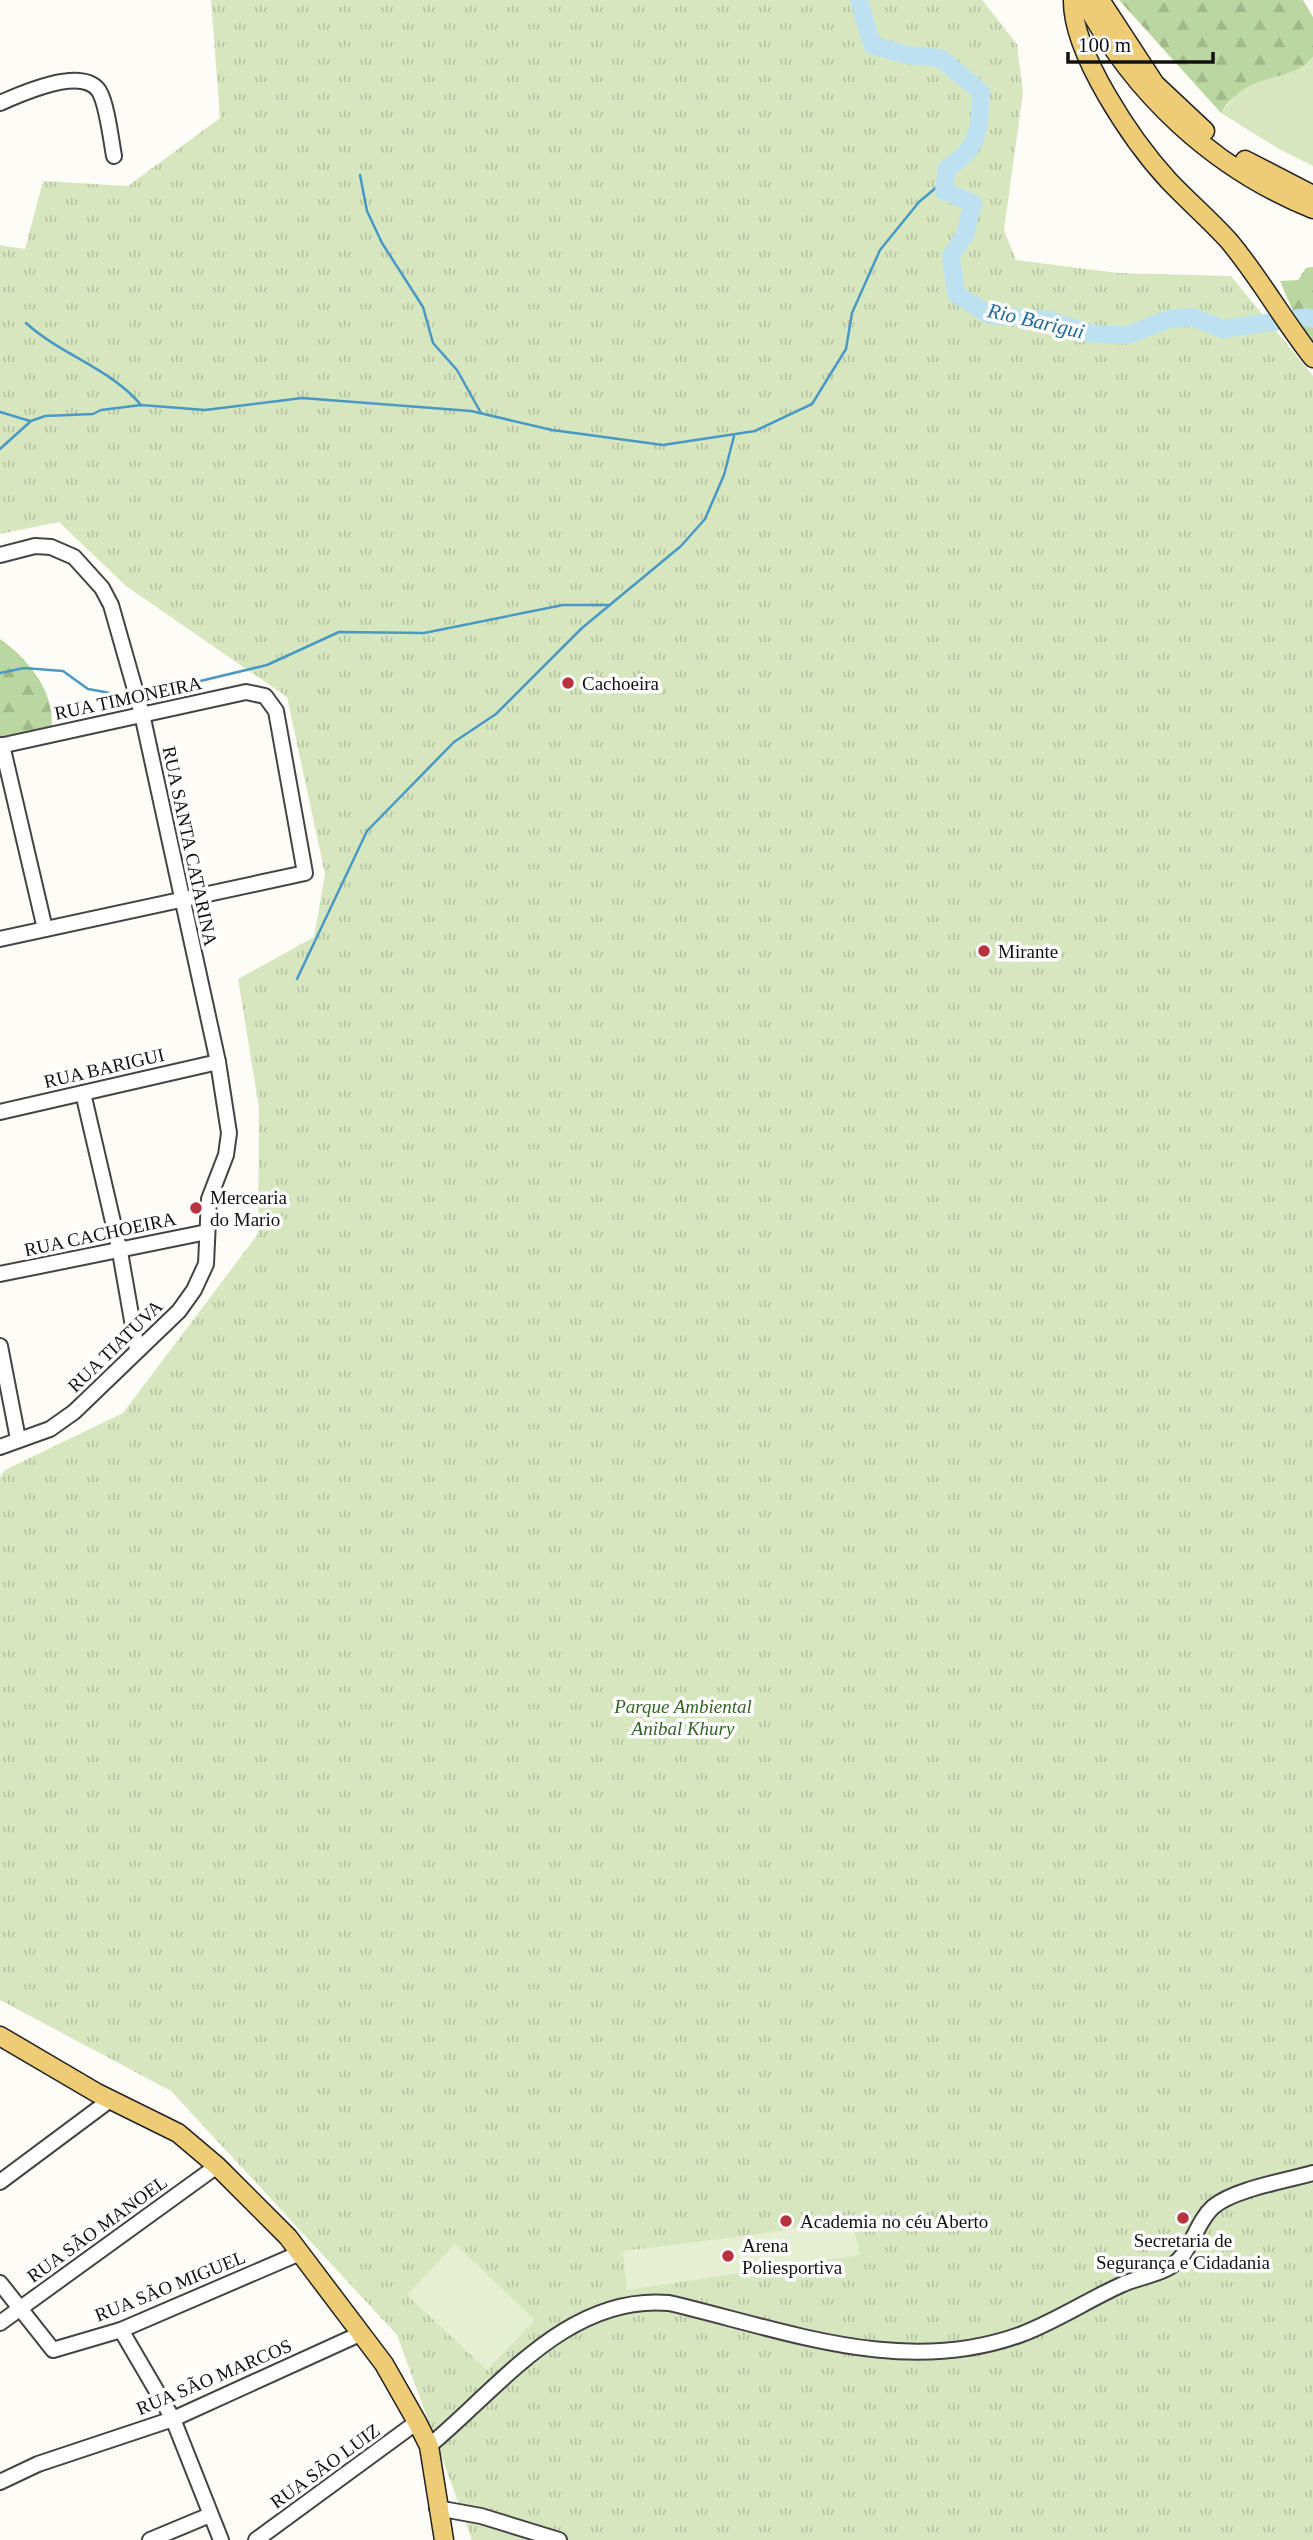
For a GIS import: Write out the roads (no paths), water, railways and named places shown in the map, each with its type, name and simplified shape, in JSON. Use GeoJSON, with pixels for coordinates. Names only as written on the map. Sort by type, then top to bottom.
{"type":"FeatureCollection","features":[{"type":"Feature","properties":{"kind":"main road"},"geometry":{"type":"LineString","coordinates":[[1073,0],[1073,17],[1086,54],[1114,107],[1167,178],[1228,241],[1276,302],[1298,340],[1313,358]]}},
{"type":"Feature","properties":{"kind":"main road"},"geometry":{"type":"LineString","coordinates":[[1084,0],[1120,61],[1174,120],[1236,168],[1313,209]]}},
{"type":"Feature","properties":{"kind":"main road"},"geometry":{"type":"LineString","coordinates":[[1100,0],[1155,84],[1193,121],[1254,166],[1313,195]]}},
{"type":"Feature","properties":{"kind":"main road"},"geometry":{"type":"LineString","coordinates":[[1,2038],[110,2100],[178,2133],[217,2166],[300,2253],[362,2333],[429,2445],[444,2540]]}},
{"type":"Feature","properties":{"kind":"street"},"geometry":{"type":"LineString","coordinates":[[0,103],[28,90],[78,81],[92,84],[100,92],[114,156]]}},
{"type":"Feature","properties":{"kind":"street","name":"RUA SANTA CATARINA"},"geometry":{"type":"LineString","coordinates":[[0,555],[36,547],[51,547],[74,557],[102,588],[111,605],[142,714],[218,1062],[229,1133],[226,1155],[209,1199],[208,1232]]}},
{"type":"Feature","properties":{"kind":"street","name":"RUA TIMONEIRA"},"geometry":{"type":"LineString","coordinates":[[1,745],[246,692],[265,696],[276,711],[305,873],[181,900]]}},
{"type":"Feature","properties":{"kind":"street"},"geometry":{"type":"LineString","coordinates":[[1,745],[45,929]]}},
{"type":"Feature","properties":{"kind":"street"},"geometry":{"type":"LineString","coordinates":[[0,939],[181,900]]}},
{"type":"Feature","properties":{"kind":"street","name":"RUA BARIGUI"},"geometry":{"type":"LineString","coordinates":[[0,1112],[218,1062]]}},
{"type":"Feature","properties":{"kind":"street"},"geometry":{"type":"LineString","coordinates":[[83,1093],[120,1252],[137,1349]]}},
{"type":"Feature","properties":{"kind":"street","name":"RUA CACHOEIRA"},"geometry":{"type":"LineString","coordinates":[[0,1274],[120,1252],[208,1232]]}},
{"type":"Feature","properties":{"kind":"street","name":"RUA TIATUVA"},"geometry":{"type":"LineString","coordinates":[[0,1447],[50,1429],[74,1412],[179,1311],[194,1290],[206,1264],[208,1232]]}},
{"type":"Feature","properties":{"kind":"street"},"geometry":{"type":"LineString","coordinates":[[0,1346],[18,1439]]}},
{"type":"Feature","properties":{"kind":"street"},"geometry":{"type":"LineString","coordinates":[[0,2182],[110,2100]]}},
{"type":"Feature","properties":{"kind":"street","name":"RUA SÃO MANOEL"},"geometry":{"type":"LineString","coordinates":[[0,2323],[217,2166]]}},
{"type":"Feature","properties":{"kind":"street"},"geometry":{"type":"LineString","coordinates":[[429,2445],[523,2361],[587,2316],[619,2304],[647,2301],[669,2303],[870,2351],[941,2351],[988,2343],[1022,2334],[1125,2283],[1168,2269],[1180,2260],[1212,2208],[1226,2199],[1313,2173]]}},
{"type":"Feature","properties":{"kind":"street","name":"RUA SÃO MIGUEL"},"geometry":{"type":"LineString","coordinates":[[20,2308],[53,2350],[121,2330],[300,2253]]}},
{"type":"Feature","properties":{"kind":"street"},"geometry":{"type":"LineString","coordinates":[[0,2283],[20,2308]]}},
{"type":"Feature","properties":{"kind":"street"},"geometry":{"type":"LineString","coordinates":[[121,2330],[173,2419],[221,2540]]}},
{"type":"Feature","properties":{"kind":"street","name":"RUA SÃO MARCOS"},"geometry":{"type":"LineString","coordinates":[[0,2483],[38,2464],[173,2419],[362,2333]]}},
{"type":"Feature","properties":{"kind":"street","name":"RUA SÃO LUIZ"},"geometry":{"type":"LineString","coordinates":[[256,2540],[417,2422]]}},
{"type":"Feature","properties":{"kind":"street"},"geometry":{"type":"LineString","coordinates":[[437,2508],[481,2516],[559,2540]]}},
{"type":"Feature","properties":{"kind":"street"},"geometry":{"type":"LineString","coordinates":[[150,2540],[210,2515]]}},
{"type":"Feature","properties":{"kind":"waterway","name":"Rio Barigui"},"geometry":{"type":"LineString","coordinates":[[859,0],[872,45],[907,55],[940,58],[981,92],[976,136],[966,153],[947,168],[944,191],[973,203],[965,235],[951,256],[956,294],[990,315],[1049,320],[1093,334],[1128,335],[1169,319],[1192,317],[1223,329],[1307,317],[1313,319]]}},
{"type":"Feature","properties":{"kind":"waterway"},"geometry":{"type":"LineString","coordinates":[[360,175],[367,211],[382,243],[423,307],[433,343],[457,370],[481,413]]}},
{"type":"Feature","properties":{"kind":"waterway"},"geometry":{"type":"LineString","coordinates":[[0,449],[31,421],[45,416],[93,414],[101,410],[141,405],[205,410],[302,398],[471,411],[552,430],[663,445],[755,431],[812,404],[846,349],[852,313],[880,250],[919,202],[945,180]]}},
{"type":"Feature","properties":{"kind":"waterway"},"geometry":{"type":"LineString","coordinates":[[26,323],[54,344],[115,381],[141,405]]}},
{"type":"Feature","properties":{"kind":"waterway"},"geometry":{"type":"LineString","coordinates":[[0,412],[30,421]]}},
{"type":"Feature","properties":{"kind":"waterway"},"geometry":{"type":"LineString","coordinates":[[297,979],[367,831],[454,742],[496,714],[582,628],[681,546],[705,519],[724,475],[734,436]]}},
{"type":"Feature","properties":{"kind":"waterway"},"geometry":{"type":"LineString","coordinates":[[142,695],[267,665],[339,632],[424,633],[563,605],[610,605]]}},
{"type":"Feature","properties":{"kind":"waterway"},"geometry":{"type":"LineString","coordinates":[[0,673],[24,668],[63,671],[88,689],[132,697]]}},
{"type":"Feature","properties":{"kind":"place","name":"Cachoeira"},"geometry":{"type":"Point","coordinates":[568,683]}},
{"type":"Feature","properties":{"kind":"place","name":"Mirante"},"geometry":{"type":"Point","coordinates":[984,951]}},
{"type":"Feature","properties":{"kind":"place","name":"Mercearia do Mario"},"geometry":{"type":"Point","coordinates":[196,1208]}},
{"type":"Feature","properties":{"kind":"place","name":"Secretaria de Segurança e Cidadania"},"geometry":{"type":"Point","coordinates":[1183,2218]}},
{"type":"Feature","properties":{"kind":"place","name":"Academia no céu Aberto"},"geometry":{"type":"Point","coordinates":[786,2221]}},
{"type":"Feature","properties":{"kind":"place","name":"Arena Poliesportiva"},"geometry":{"type":"Point","coordinates":[728,2256]}},
{"type":"Feature","properties":{"kind":"park label","name":"Parque Ambiental Anibal Khury"},"geometry":{"type":"Point","coordinates":[683,1717]}}]}
